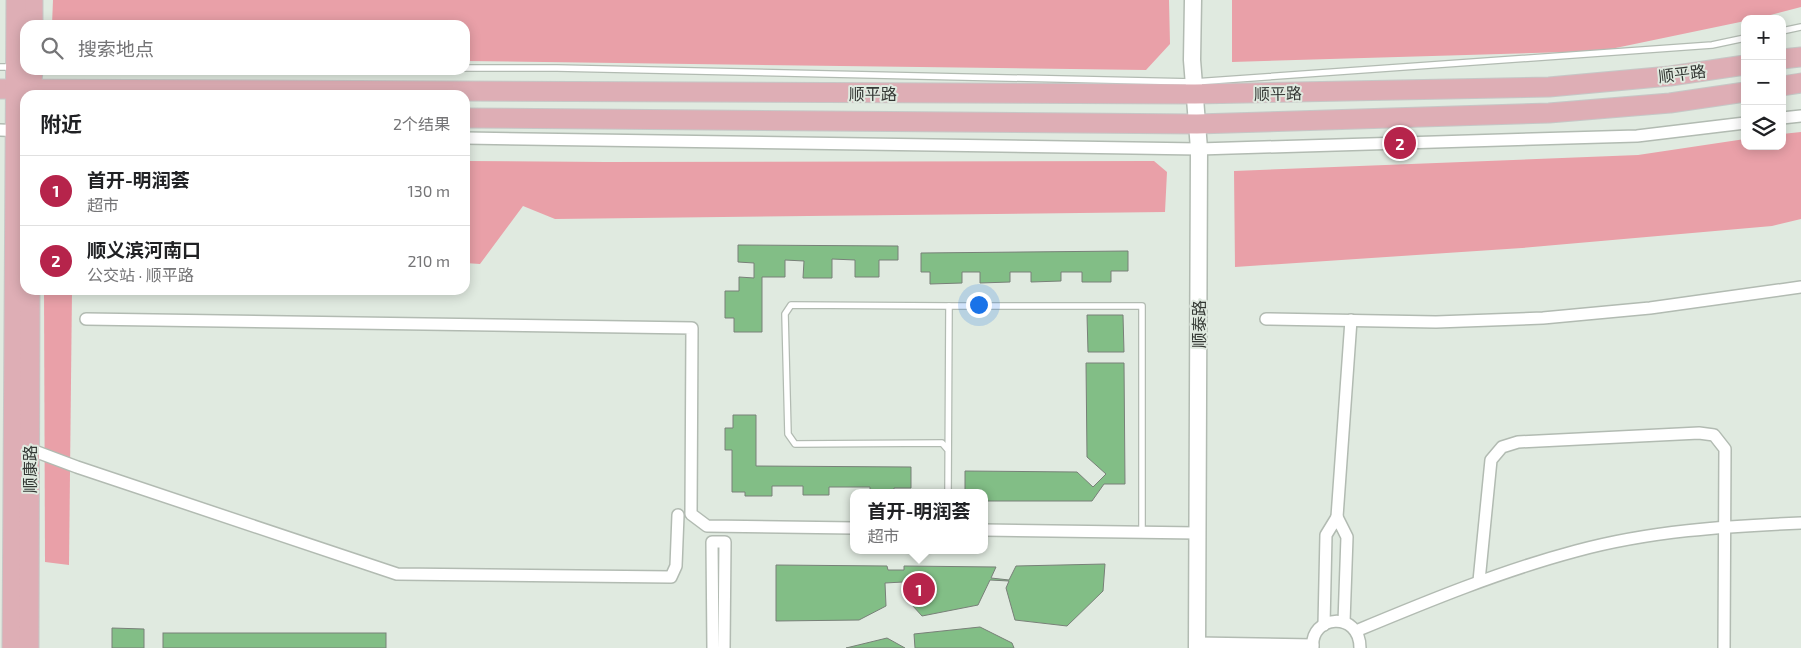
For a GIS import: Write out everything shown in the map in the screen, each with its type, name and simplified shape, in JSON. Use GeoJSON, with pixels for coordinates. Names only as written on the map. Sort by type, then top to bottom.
{"type":"FeatureCollection","features":[{"type":"Feature","properties":{"kind":"main road","name":"顺康路"},"geometry":{"type":"LineString","coordinates":[[16,0],[20,91],[14,122],[16,572],[29,648]]}},
{"type":"Feature","properties":{"kind":"main road"},"geometry":{"type":"LineString","coordinates":[[33,0],[33,20]]}},
{"type":"Feature","properties":{"kind":"main road"},"geometry":{"type":"LineString","coordinates":[[1786,59],[1801,57]]}},
{"type":"Feature","properties":{"kind":"main road","name":"顺平路"},"geometry":{"type":"LineString","coordinates":[[412,90],[1549,87],[1670,76],[1741,66]]}},
{"type":"Feature","properties":{"kind":"main road"},"geometry":{"type":"LineString","coordinates":[[1786,85],[1801,83]]}},
{"type":"Feature","properties":{"kind":"main road","name":"顺平路"},"geometry":{"type":"LineString","coordinates":[[470,118],[1197,124],[1549,113],[1670,103],[1741,93]]}},
{"type":"Feature","properties":{"kind":"main road","name":"顺康路"},"geometry":{"type":"LineString","coordinates":[[12,648],[16,572],[29,448],[30,295]]}},
{"type":"Feature","properties":{"kind":"street","name":"顺泰路"},"geometry":{"type":"LineString","coordinates":[[1192,0],[1192,60],[1199,150],[1197,646]]}},
{"type":"Feature","properties":{"kind":"street"},"geometry":{"type":"LineString","coordinates":[[1786,118],[1801,116]]}},
{"type":"Feature","properties":{"kind":"street"},"geometry":{"type":"LineString","coordinates":[[470,138],[1199,150],[1637,136],[1741,123]]}},
{"type":"Feature","properties":{"kind":"street"},"geometry":{"type":"LineString","coordinates":[[1266,319],[1436,322],[1543,318],[1650,308],[1801,287]]}},
{"type":"Feature","properties":{"kind":"street"},"geometry":{"type":"LineString","coordinates":[[86,319],[692,328],[691,514],[707,526],[850,528]]}},
{"type":"Feature","properties":{"kind":"street"},"geometry":{"type":"LineString","coordinates":[[1324,624],[1326,535],[1337,517],[1351,320]]}},
{"type":"Feature","properties":{"kind":"street"},"geometry":{"type":"LineString","coordinates":[[1479,581],[1491,460],[1502,447],[1518,442],[1699,433],[1714,435],[1725,449],[1724,648]]}},
{"type":"Feature","properties":{"kind":"street"},"geometry":{"type":"LineString","coordinates":[[29,448],[77,467],[397,574],[671,577],[676,566],[678,516]]}},
{"type":"Feature","properties":{"kind":"street"},"geometry":{"type":"LineString","coordinates":[[1337,517],[1347,537],[1344,622]]}},
{"type":"Feature","properties":{"kind":"street"},"geometry":{"type":"LineString","coordinates":[[1356,631],[1479,581],[1577,550],[1653,535],[1724,526],[1801,523]]}},
{"type":"Feature","properties":{"kind":"street"},"geometry":{"type":"LineString","coordinates":[[988,530],[1197,533]]}},
{"type":"Feature","properties":{"kind":"street"},"geometry":{"type":"LineString","coordinates":[[713,648],[712,542],[725,542],[724,648]]}},
{"type":"Feature","properties":{"kind":"street"},"geometry":{"type":"LineString","coordinates":[[1197,646],[1313,646],[1318,630],[1324,624],[1344,622],[1356,631],[1360,639],[1360,648]]}},
{"type":"Feature","properties":{"kind":"lane"},"geometry":{"type":"LineString","coordinates":[[1786,30],[1801,27]]}},
{"type":"Feature","properties":{"kind":"lane"},"geometry":{"type":"LineString","coordinates":[[470,68],[557,68],[1195,88],[1712,45],[1741,39]]}},
{"type":"Feature","properties":{"kind":"lane"},"geometry":{"type":"LineString","coordinates":[[948,450],[942,443],[795,444],[788,434],[785,314],[791,305],[1142,306],[1142,532]]}},
{"type":"Feature","properties":{"kind":"lane"},"geometry":{"type":"LineString","coordinates":[[948,489],[949,306]]}},
{"type":"Feature","properties":{"kind":"shaded area"},"geometry":{"type":"Polygon","coordinates":[[[53,0],[1169,0],[1170,44],[1146,70],[470,61],[470,20],[52,20],[53,0]]]}},
{"type":"Feature","properties":{"kind":"shaded area"},"geometry":{"type":"Polygon","coordinates":[[[1232,0],[1801,0],[1801,7],[1770,15],[1741,15],[1741,22],[1601,51],[1232,62],[1232,0]]]}},
{"type":"Feature","properties":{"kind":"shaded area"},"geometry":{"type":"Polygon","coordinates":[[[1801,132],[1801,219],[1772,226],[1522,248],[1235,267],[1234,171],[1638,155],[1741,140],[1741,150],[1786,150],[1786,134],[1801,132]]]}},
{"type":"Feature","properties":{"kind":"shaded area"},"geometry":{"type":"Polygon","coordinates":[[[470,161],[1154,161],[1167,172],[1165,212],[555,219],[523,206],[480,264],[470,263],[470,161]]]}},
{"type":"Feature","properties":{"kind":"shaded area"},"geometry":{"type":"Polygon","coordinates":[[[44,295],[72,295],[69,565],[45,562],[44,295]]]}},
{"type":"Feature","properties":{"kind":"building"},"geometry":{"type":"Polygon","coordinates":[[[738,245],[898,246],[898,260],[879,260],[879,277],[855,277],[855,260],[832,259],[832,278],[803,278],[804,261],[785,260],[785,277],[762,277],[762,332],[734,332],[734,318],[725,318],[725,291],[739,291],[739,277],[754,278],[754,263],[738,262],[738,245]]]}},
{"type":"Feature","properties":{"kind":"building"},"geometry":{"type":"Polygon","coordinates":[[[1128,251],[1128,271],[1111,271],[1111,282],[1082,282],[1082,272],[1061,272],[1061,281],[1031,282],[1031,272],[1010,272],[1010,282],[980,283],[980,272],[962,272],[962,283],[930,284],[930,272],[921,272],[921,253],[1128,251]]]}},
{"type":"Feature","properties":{"kind":"building"},"geometry":{"type":"Polygon","coordinates":[[[1087,315],[1123,315],[1124,352],[1088,352],[1087,315]]]}},
{"type":"Feature","properties":{"kind":"building"},"geometry":{"type":"Polygon","coordinates":[[[1086,363],[1124,363],[1125,484],[1104,484],[1092,501],[988,501],[988,489],[965,489],[965,471],[1077,472],[1093,487],[1106,474],[1087,457],[1086,363]]]}},
{"type":"Feature","properties":{"kind":"building"},"geometry":{"type":"Polygon","coordinates":[[[733,415],[756,415],[756,466],[911,467],[911,488],[829,487],[829,495],[803,495],[803,486],[772,486],[772,496],[745,496],[745,492],[732,492],[732,450],[725,450],[725,428],[733,428],[733,415]]]}},
{"type":"Feature","properties":{"kind":"building"},"geometry":{"type":"Polygon","coordinates":[[[1105,564],[1103,591],[1067,626],[1015,620],[1006,588],[1009,581],[990,580],[978,605],[922,616],[903,595],[903,582],[885,583],[886,606],[859,620],[776,621],[776,565],[887,566],[888,570],[904,570],[904,566],[996,567],[991,578],[1009,580],[1016,566],[1105,564]]]}},
{"type":"Feature","properties":{"kind":"building"},"geometry":{"type":"Polygon","coordinates":[[[980,627],[1012,643],[1014,648],[915,648],[914,634],[980,627]]]}},
{"type":"Feature","properties":{"kind":"building"},"geometry":{"type":"Polygon","coordinates":[[[112,628],[144,629],[144,648],[112,648],[112,628]]]}},
{"type":"Feature","properties":{"kind":"building"},"geometry":{"type":"Polygon","coordinates":[[[163,633],[386,633],[386,648],[163,648],[163,633]]]}},
{"type":"Feature","properties":{"kind":"building"},"geometry":{"type":"Polygon","coordinates":[[[887,638],[905,648],[846,648],[887,638]]]}},
{"type":"Feature","properties":{"kind":"place","name":"顺义滨河南口"},"geometry":{"type":"Point","coordinates":[1400,143]}},
{"type":"Feature","properties":{"kind":"place","name":"首开-明润荟"},"geometry":{"type":"Point","coordinates":[919,589]}}]}
